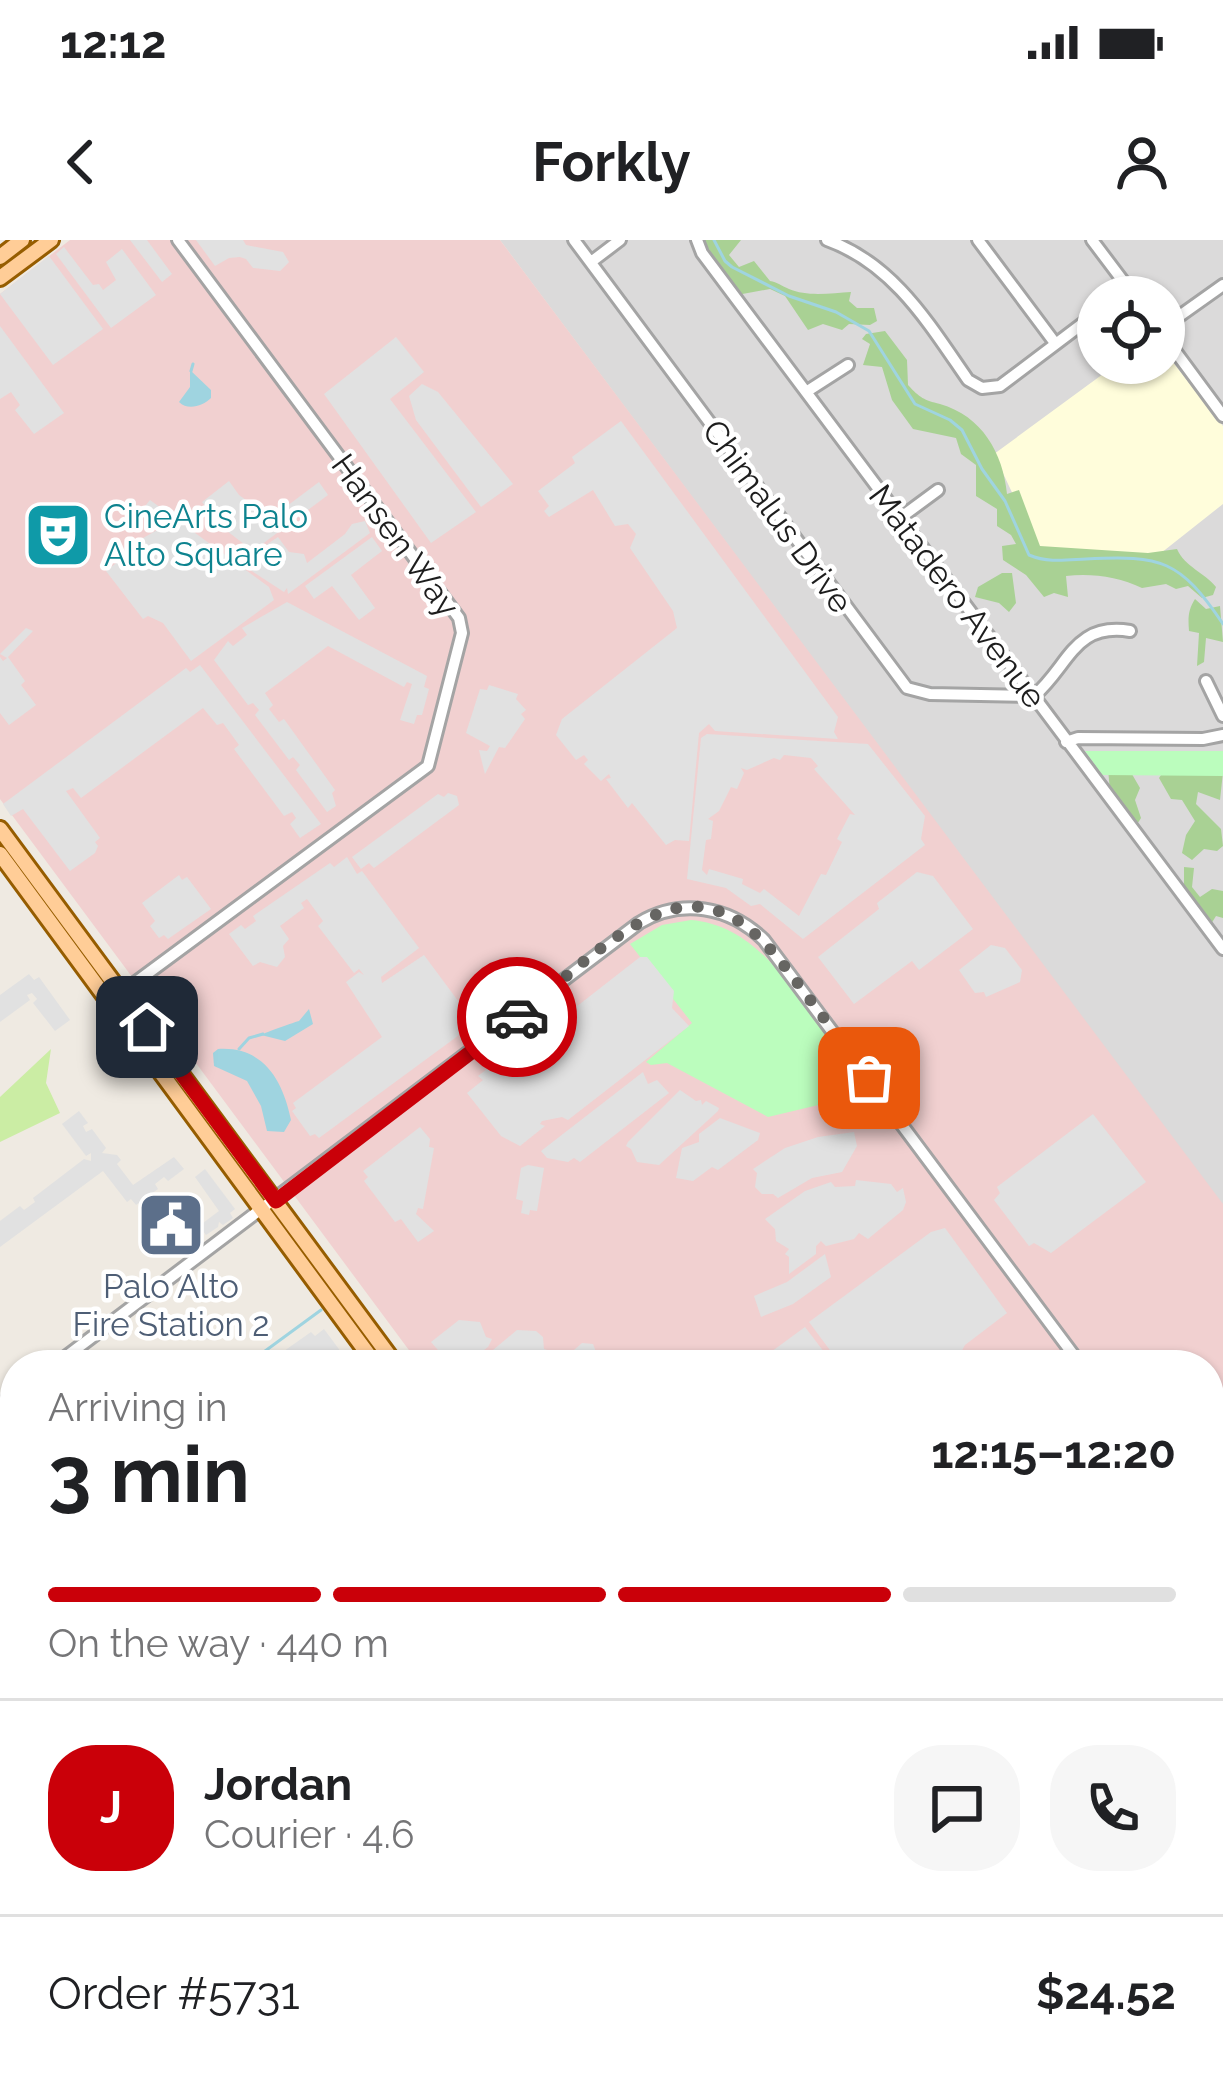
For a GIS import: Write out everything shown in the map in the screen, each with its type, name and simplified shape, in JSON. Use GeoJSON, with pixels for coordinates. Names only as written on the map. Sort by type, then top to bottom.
{"type":"FeatureCollection","features":[{"type":"Feature","properties":{"kind":"main road"},"geometry":{"type":"LineString","coordinates":[[0,256],[22,240]]}},
{"type":"Feature","properties":{"kind":"main road"},"geometry":{"type":"LineString","coordinates":[[0,278],[51,240]]}},
{"type":"Feature","properties":{"kind":"main road"},"geometry":{"type":"LineString","coordinates":[[0,829],[262,1211],[365,1350]]}},
{"type":"Feature","properties":{"kind":"main road"},"geometry":{"type":"LineString","coordinates":[[0,854],[276,1201],[385,1350]]}},
{"type":"Feature","properties":{"kind":"street","name":"Hansen Way"},"geometry":{"type":"LineString","coordinates":[[115,998],[428,766],[463,633],[459,618],[178,240]]}},
{"type":"Feature","properties":{"kind":"street","name":"Chimalus Drive"},"geometry":{"type":"LineString","coordinates":[[574,240],[907,688],[931,694],[1034,696]]}},
{"type":"Feature","properties":{"kind":"street"},"geometry":{"type":"LineString","coordinates":[[591,262],[620,240]]}},
{"type":"Feature","properties":{"kind":"street","name":"Matadero Avenue"},"geometry":{"type":"LineString","coordinates":[[697,240],[702,253],[1223,949]]}},
{"type":"Feature","properties":{"kind":"street"},"geometry":{"type":"LineString","coordinates":[[827,240],[856,250],[898,283],[976,387],[1000,386],[1077,327]]}},
{"type":"Feature","properties":{"kind":"street"},"geometry":{"type":"LineString","coordinates":[[978,240],[1055,343]]}},
{"type":"Feature","properties":{"kind":"street"},"geometry":{"type":"LineString","coordinates":[[1092,240],[1115,276]]}},
{"type":"Feature","properties":{"kind":"street"},"geometry":{"type":"LineString","coordinates":[[1185,315],[1223,285]]}},
{"type":"Feature","properties":{"kind":"street"},"geometry":{"type":"LineString","coordinates":[[1185,362],[1223,416]]}},
{"type":"Feature","properties":{"kind":"street"},"geometry":{"type":"LineString","coordinates":[[806,392],[848,365]]}},
{"type":"Feature","properties":{"kind":"street"},"geometry":{"type":"LineString","coordinates":[[900,518],[938,490]]}},
{"type":"Feature","properties":{"kind":"street"},"geometry":{"type":"LineString","coordinates":[[1034,696],[1054,680],[1086,637],[1111,628],[1130,631]]}},
{"type":"Feature","properties":{"kind":"street"},"geometry":{"type":"LineString","coordinates":[[1206,681],[1223,716]]}},
{"type":"Feature","properties":{"kind":"street"},"geometry":{"type":"LineString","coordinates":[[1066,742],[1223,735]]}},
{"type":"Feature","properties":{"kind":"street"},"geometry":{"type":"LineString","coordinates":[[75,1350],[639,923],[667,910],[704,908],[740,921],[764,940],[1070,1350]]}},
{"type":"Feature","properties":{"kind":"shaded area"},"geometry":{"type":"Polygon","coordinates":[[[70,240],[500,240],[1223,1204],[1223,1350],[409,1350],[0,799],[0,294],[70,240]]]}},
{"type":"Feature","properties":{"kind":"shaded area"},"geometry":{"type":"Polygon","coordinates":[[[130,240],[147,240],[172,274],[162,282],[130,240]]]}},
{"type":"Feature","properties":{"kind":"shaded area"},"geometry":{"type":"Polygon","coordinates":[[[196,240],[243,240],[246,245],[283,252],[289,262],[280,271],[253,268],[240,257],[215,266],[196,240]]]}},
{"type":"Feature","properties":{"kind":"shaded area"},"geometry":{"type":"Polygon","coordinates":[[[500,240],[1223,240],[1223,1206],[500,240]]]}},
{"type":"Feature","properties":{"kind":"shaded area"},"geometry":{"type":"Polygon","coordinates":[[[64,247],[93,285],[103,290],[116,280],[106,262],[122,249],[156,295],[111,328],[56,254],[64,247]]]}},
{"type":"Feature","properties":{"kind":"shaded area"},"geometry":{"type":"Polygon","coordinates":[[[49,256],[103,329],[53,365],[0,294],[49,256]]]}},
{"type":"Feature","properties":{"kind":"shaded area"},"geometry":{"type":"Polygon","coordinates":[[[0,326],[64,413],[34,434],[15,410],[20,405],[11,392],[0,399],[0,326]]]}},
{"type":"Feature","properties":{"kind":"shaded area"},"geometry":{"type":"Polygon","coordinates":[[[396,337],[424,372],[390,399],[476,512],[431,543],[324,394],[396,337]]]}},
{"type":"Feature","properties":{"kind":"shaded area"},"geometry":{"type":"Polygon","coordinates":[[[1185,378],[1223,426],[1223,504],[1156,557],[1038,548],[994,454],[1089,384],[1185,384],[1185,378]]]}},
{"type":"Feature","properties":{"kind":"shaded area"},"geometry":{"type":"Polygon","coordinates":[[[422,384],[438,392],[513,484],[481,507],[416,420],[409,396],[422,384]]]}},
{"type":"Feature","properties":{"kind":"shaded area"},"geometry":{"type":"Polygon","coordinates":[[[621,421],[838,717],[834,732],[838,739],[715,731],[709,724],[699,733],[689,841],[666,845],[632,803],[628,808],[606,779],[611,778],[609,774],[601,781],[584,764],[588,760],[584,755],[576,760],[556,735],[562,719],[677,628],[673,611],[630,548],[636,534],[628,524],[615,526],[593,490],[549,517],[544,511],[549,506],[538,491],[575,463],[572,457],[621,421]]]}},
{"type":"Feature","properties":{"kind":"shaded area"},"geometry":{"type":"Polygon","coordinates":[[[229,481],[239,495],[271,518],[319,482],[328,495],[253,551],[201,511],[202,502],[229,481]]]}},
{"type":"Feature","properties":{"kind":"shaded area"},"geometry":{"type":"Polygon","coordinates":[[[150,500],[269,587],[274,600],[191,661],[163,623],[148,616],[143,619],[106,571],[138,546],[136,542],[159,529],[141,511],[150,500]]]}},
{"type":"Feature","properties":{"kind":"shaded area"},"geometry":{"type":"Polygon","coordinates":[[[365,521],[370,533],[288,594],[287,588],[284,592],[244,566],[278,537],[289,552],[304,554],[307,563],[352,524],[365,521]]]}},
{"type":"Feature","properties":{"kind":"shaded area"},"geometry":{"type":"Polygon","coordinates":[[[372,537],[382,551],[351,575],[375,608],[359,620],[332,586],[314,599],[305,586],[372,537]]]}},
{"type":"Feature","properties":{"kind":"shaded area"},"geometry":{"type":"Polygon","coordinates":[[[287,602],[427,676],[424,687],[429,689],[422,715],[417,715],[414,724],[400,720],[412,684],[407,682],[404,687],[328,646],[265,693],[273,705],[269,709],[279,722],[284,719],[335,790],[336,806],[327,812],[296,770],[300,765],[293,757],[289,760],[255,715],[259,710],[253,703],[248,705],[214,660],[228,641],[233,646],[247,635],[242,628],[287,602]]]}},
{"type":"Feature","properties":{"kind":"shaded area"},"geometry":{"type":"Polygon","coordinates":[[[26,628],[33,631],[8,657],[36,705],[9,725],[0,713],[0,657],[7,658],[0,654],[26,628]]]}},
{"type":"Feature","properties":{"kind":"shaded area"},"geometry":{"type":"Polygon","coordinates":[[[200,665],[321,824],[300,838],[290,824],[296,818],[292,812],[284,816],[234,749],[239,745],[223,723],[217,725],[203,708],[81,798],[73,788],[66,791],[100,838],[95,853],[70,871],[23,809],[11,816],[3,804],[186,668],[190,672],[200,665]]]}},
{"type":"Feature","properties":{"kind":"shaded area"},"geometry":{"type":"Polygon","coordinates":[[[489,685],[518,694],[516,699],[526,710],[521,714],[525,719],[505,748],[499,747],[485,774],[479,750],[487,751],[490,746],[466,733],[480,689],[487,690],[489,685]]]}},
{"type":"Feature","properties":{"kind":"shaded area"},"geometry":{"type":"Polygon","coordinates":[[[707,734],[868,744],[925,816],[921,839],[925,845],[803,939],[760,904],[751,906],[726,888],[687,879],[701,738],[707,734]],[[784,755],[747,770],[741,768],[744,773],[737,789],[731,787],[719,811],[708,819],[713,821],[711,839],[706,840],[702,870],[707,875],[709,869],[743,879],[742,884],[760,893],[764,889],[799,916],[821,874],[826,875],[850,814],[855,815],[814,769],[818,766],[811,758],[784,755]]]}},
{"type":"Feature","properties":{"kind":"shaded area"},"geometry":{"type":"Polygon","coordinates":[[[438,794],[457,796],[459,805],[374,868],[369,863],[361,869],[352,857],[438,794]]]}},
{"type":"Feature","properties":{"kind":"shaded area"},"geometry":{"type":"Polygon","coordinates":[[[347,857],[419,948],[381,977],[382,983],[424,955],[470,1017],[466,1021],[470,1027],[319,1138],[310,1136],[292,1111],[293,1103],[382,1037],[346,982],[359,972],[364,975],[359,969],[354,973],[318,926],[323,921],[307,899],[301,903],[304,908],[280,926],[289,939],[277,967],[260,962],[253,966],[229,934],[241,925],[245,929],[256,921],[253,916],[330,863],[334,867],[347,857]]]}},
{"type":"Feature","properties":{"kind":"shaded area"},"geometry":{"type":"Polygon","coordinates":[[[917,872],[933,876],[973,929],[919,970],[912,961],[854,1004],[818,957],[917,872]]]}},
{"type":"Feature","properties":{"kind":"shaded area"},"geometry":{"type":"Polygon","coordinates":[[[179,875],[182,880],[187,877],[211,909],[168,939],[159,938],[150,926],[155,921],[142,903],[179,875]]]}},
{"type":"Feature","properties":{"kind":"shaded area"},"geometry":{"type":"Polygon","coordinates":[[[991,945],[1005,948],[1022,970],[1020,982],[986,997],[984,992],[975,993],[959,970],[991,945]]]}},
{"type":"Feature","properties":{"kind":"shaded area"},"geometry":{"type":"Polygon","coordinates":[[[640,957],[647,957],[674,991],[672,1008],[689,1026],[568,1120],[542,1121],[545,1126],[520,1146],[501,1136],[467,1093],[483,1080],[478,1076],[519,1044],[526,1046],[640,957]]]}},
{"type":"Feature","properties":{"kind":"shaded area"},"geometry":{"type":"Polygon","coordinates":[[[29,974],[34,980],[39,977],[70,1020],[55,1031],[33,1003],[37,999],[32,993],[27,995],[30,1000],[0,1022],[0,995],[29,974]]]}},
{"type":"Feature","properties":{"kind":"shaded area"},"geometry":{"type":"Polygon","coordinates":[[[643,1072],[648,1084],[657,1080],[669,1093],[580,1162],[547,1158],[541,1151],[643,1072]]]}},
{"type":"Feature","properties":{"kind":"shaded area"},"geometry":{"type":"Polygon","coordinates":[[[680,1090],[718,1111],[659,1165],[637,1162],[628,1142],[680,1090]]]}},
{"type":"Feature","properties":{"kind":"shaded area"},"geometry":{"type":"Polygon","coordinates":[[[79,1111],[88,1123],[83,1126],[86,1132],[92,1129],[106,1148],[102,1153],[117,1155],[121,1160],[117,1164],[133,1185],[174,1157],[184,1169],[168,1181],[164,1177],[155,1184],[158,1189],[136,1205],[131,1199],[127,1202],[103,1171],[0,1247],[0,1221],[20,1206],[24,1210],[35,1202],[33,1198],[84,1159],[91,1161],[91,1153],[86,1156],[62,1124],[79,1111]]]}},
{"type":"Feature","properties":{"kind":"shaded area"},"geometry":{"type":"Polygon","coordinates":[[[1093,1114],[1146,1182],[1051,1253],[1034,1243],[1029,1246],[994,1200],[1000,1193],[997,1187],[1093,1114]]]}},
{"type":"Feature","properties":{"kind":"shaded area"},"geometry":{"type":"Polygon","coordinates":[[[720,1118],[760,1133],[758,1140],[718,1170],[712,1167],[693,1181],[676,1178],[682,1148],[699,1142],[699,1134],[720,1118]]]}},
{"type":"Feature","properties":{"kind":"shaded area"},"geometry":{"type":"Polygon","coordinates":[[[420,1127],[430,1139],[429,1147],[434,1148],[423,1209],[418,1208],[416,1214],[434,1231],[418,1242],[401,1219],[395,1222],[364,1181],[368,1177],[363,1171],[420,1127]]]}},
{"type":"Feature","properties":{"kind":"shaded area"},"geometry":{"type":"Polygon","coordinates":[[[854,1132],[857,1146],[842,1172],[812,1178],[778,1198],[755,1187],[753,1169],[785,1148],[854,1132]]]}},
{"type":"Feature","properties":{"kind":"shaded area"},"geometry":{"type":"Polygon","coordinates":[[[521,1168],[544,1168],[537,1211],[530,1210],[529,1215],[521,1213],[523,1201],[516,1199],[521,1168]]]}},
{"type":"Feature","properties":{"kind":"shaded area"},"geometry":{"type":"Polygon","coordinates":[[[205,1169],[235,1209],[230,1213],[233,1218],[223,1225],[219,1222],[206,1235],[199,1226],[219,1211],[195,1177],[205,1169]]]}},
{"type":"Feature","properties":{"kind":"shaded area"},"geometry":{"type":"Polygon","coordinates":[[[856,1180],[891,1184],[897,1192],[903,1188],[903,1210],[868,1239],[859,1233],[854,1239],[826,1246],[821,1241],[816,1254],[789,1274],[785,1254],[789,1249],[776,1241],[775,1229],[765,1219],[805,1191],[831,1182],[835,1187],[855,1186],[856,1180]]]}},
{"type":"Feature","properties":{"kind":"shaded area"},"geometry":{"type":"Polygon","coordinates":[[[945,1228],[1007,1313],[962,1350],[830,1350],[809,1322],[931,1232],[945,1228]]]}},
{"type":"Feature","properties":{"kind":"shaded area"},"geometry":{"type":"Polygon","coordinates":[[[825,1254],[831,1277],[793,1304],[761,1317],[754,1296],[787,1282],[825,1254]]]}},
{"type":"Feature","properties":{"kind":"shaded area"},"geometry":{"type":"Polygon","coordinates":[[[459,1320],[480,1322],[486,1337],[492,1339],[484,1350],[438,1350],[431,1342],[459,1320]]]}},
{"type":"Feature","properties":{"kind":"shaded area"},"geometry":{"type":"Polygon","coordinates":[[[805,1327],[823,1350],[774,1350],[805,1327]]]}},
{"type":"Feature","properties":{"kind":"shaded area"},"geometry":{"type":"Polygon","coordinates":[[[324,1329],[340,1350],[286,1350],[311,1332],[315,1336],[324,1329]]]}},
{"type":"Feature","properties":{"kind":"shaded area"},"geometry":{"type":"Polygon","coordinates":[[[517,1330],[536,1331],[547,1350],[493,1350],[517,1330]]]}},
{"type":"Feature","properties":{"kind":"shaded area"},"geometry":{"type":"Polygon","coordinates":[[[582,1343],[593,1344],[595,1350],[574,1350],[582,1343]]]}},
{"type":"Feature","properties":{"kind":"green space"},"geometry":{"type":"Polygon","coordinates":[[[703,240],[741,240],[729,255],[739,267],[754,261],[770,281],[796,291],[851,292],[849,301],[857,308],[874,308],[877,321],[849,324],[842,330],[823,324],[808,330],[785,296],[770,289],[737,295],[707,255],[703,240]]]}},
{"type":"Feature","properties":{"kind":"green space"},"geometry":{"type":"Polygon","coordinates":[[[885,331],[907,360],[908,385],[926,400],[968,417],[988,438],[1001,464],[1007,494],[1019,490],[1040,546],[1148,553],[1177,549],[1216,587],[1213,595],[1202,598],[1188,586],[1142,588],[1086,575],[1066,576],[1068,597],[1054,593],[1044,597],[1026,575],[1003,560],[1002,546],[1016,544],[997,526],[997,509],[976,496],[976,465],[961,454],[956,438],[913,429],[892,400],[882,367],[863,365],[870,344],[862,339],[885,331]]]}},
{"type":"Feature","properties":{"kind":"green space"},"geometry":{"type":"Polygon","coordinates":[[[1002,573],[1012,573],[1016,603],[1009,612],[999,603],[975,597],[978,587],[1002,573]]]}},
{"type":"Feature","properties":{"kind":"green space"},"geometry":{"type":"Polygon","coordinates":[[[1195,599],[1206,609],[1220,606],[1223,642],[1206,638],[1204,662],[1197,666],[1199,633],[1189,631],[1195,599]]]}},
{"type":"Feature","properties":{"kind":"green space"},"geometry":{"type":"Polygon","coordinates":[[[1085,751],[1223,751],[1223,776],[1102,775],[1085,751]]]}},
{"type":"Feature","properties":{"kind":"green space"},"geometry":{"type":"Polygon","coordinates":[[[1108,769],[1129,769],[1140,788],[1135,800],[1141,818],[1136,826],[1110,791],[1108,769]]]}},
{"type":"Feature","properties":{"kind":"green space"},"geometry":{"type":"Polygon","coordinates":[[[1165,769],[1223,772],[1220,800],[1198,792],[1196,804],[1221,829],[1223,846],[1217,851],[1204,849],[1192,860],[1182,853],[1195,821],[1182,800],[1171,799],[1159,778],[1165,769]]]}},
{"type":"Feature","properties":{"kind":"green space"},"geometry":{"type":"Polygon","coordinates":[[[1184,867],[1194,868],[1192,887],[1200,897],[1212,889],[1223,891],[1223,918],[1216,916],[1211,924],[1184,891],[1184,867]]]}},
{"type":"Feature","properties":{"kind":"green space"},"geometry":{"type":"Polygon","coordinates":[[[691,920],[719,926],[765,957],[854,1073],[853,1085],[831,1102],[768,1117],[667,1063],[646,1062],[692,1023],[630,944],[662,925],[691,920]]]}},
{"type":"Feature","properties":{"kind":"green space"},"geometry":{"type":"Polygon","coordinates":[[[51,1049],[46,1083],[60,1113],[0,1142],[0,1097],[51,1049]]]}},
{"type":"Feature","properties":{"kind":"water"},"geometry":{"type":"Polygon","coordinates":[[[190,370],[211,390],[208,401],[191,407],[179,402],[190,387],[190,370]]]}},
{"type":"Feature","properties":{"kind":"water"},"geometry":{"type":"Polygon","coordinates":[[[309,1009],[313,1024],[285,1041],[261,1035],[299,1021],[309,1009]]]}},
{"type":"Feature","properties":{"kind":"water"},"geometry":{"type":"Polygon","coordinates":[[[218,1049],[248,1053],[269,1069],[283,1092],[291,1120],[284,1132],[267,1131],[261,1106],[247,1081],[214,1066],[213,1053],[218,1049]]]}},
{"type":"Feature","properties":{"kind":"waterway"},"geometry":{"type":"LineString","coordinates":[[714,240],[732,267],[869,331],[915,404],[962,430],[1005,501],[1029,555],[1057,560],[1133,558],[1167,566],[1194,586],[1223,624]]}},
{"type":"Feature","properties":{"kind":"waterway"},"geometry":{"type":"LineString","coordinates":[[191,371],[193,364]]}},
{"type":"Feature","properties":{"kind":"waterway"},"geometry":{"type":"LineString","coordinates":[[239,1049],[249,1038],[263,1034]]}},
{"type":"Feature","properties":{"kind":"waterway"},"geometry":{"type":"LineString","coordinates":[[266,1350],[321,1310]]}},
{"type":"Feature","properties":{"kind":"way so far"},"geometry":{"type":"LineString","coordinates":[[517,1017],[647,918],[678,908],[704,908],[740,921],[764,940],[869,1078]]}},
{"type":"Feature","properties":{"kind":"place","name":"CineArts Palo Alto Square"},"geometry":{"type":"Point","coordinates":[58,535]}},
{"type":"Feature","properties":{"kind":"place","name":"Palo Alto Fire Station 2"},"geometry":{"type":"Point","coordinates":[171,1225]}},
{"type":"Feature","properties":{"kind":"route"},"geometry":{"type":"LineString","coordinates":[[147,1027],[276,1201],[517,1017]]}}]}
